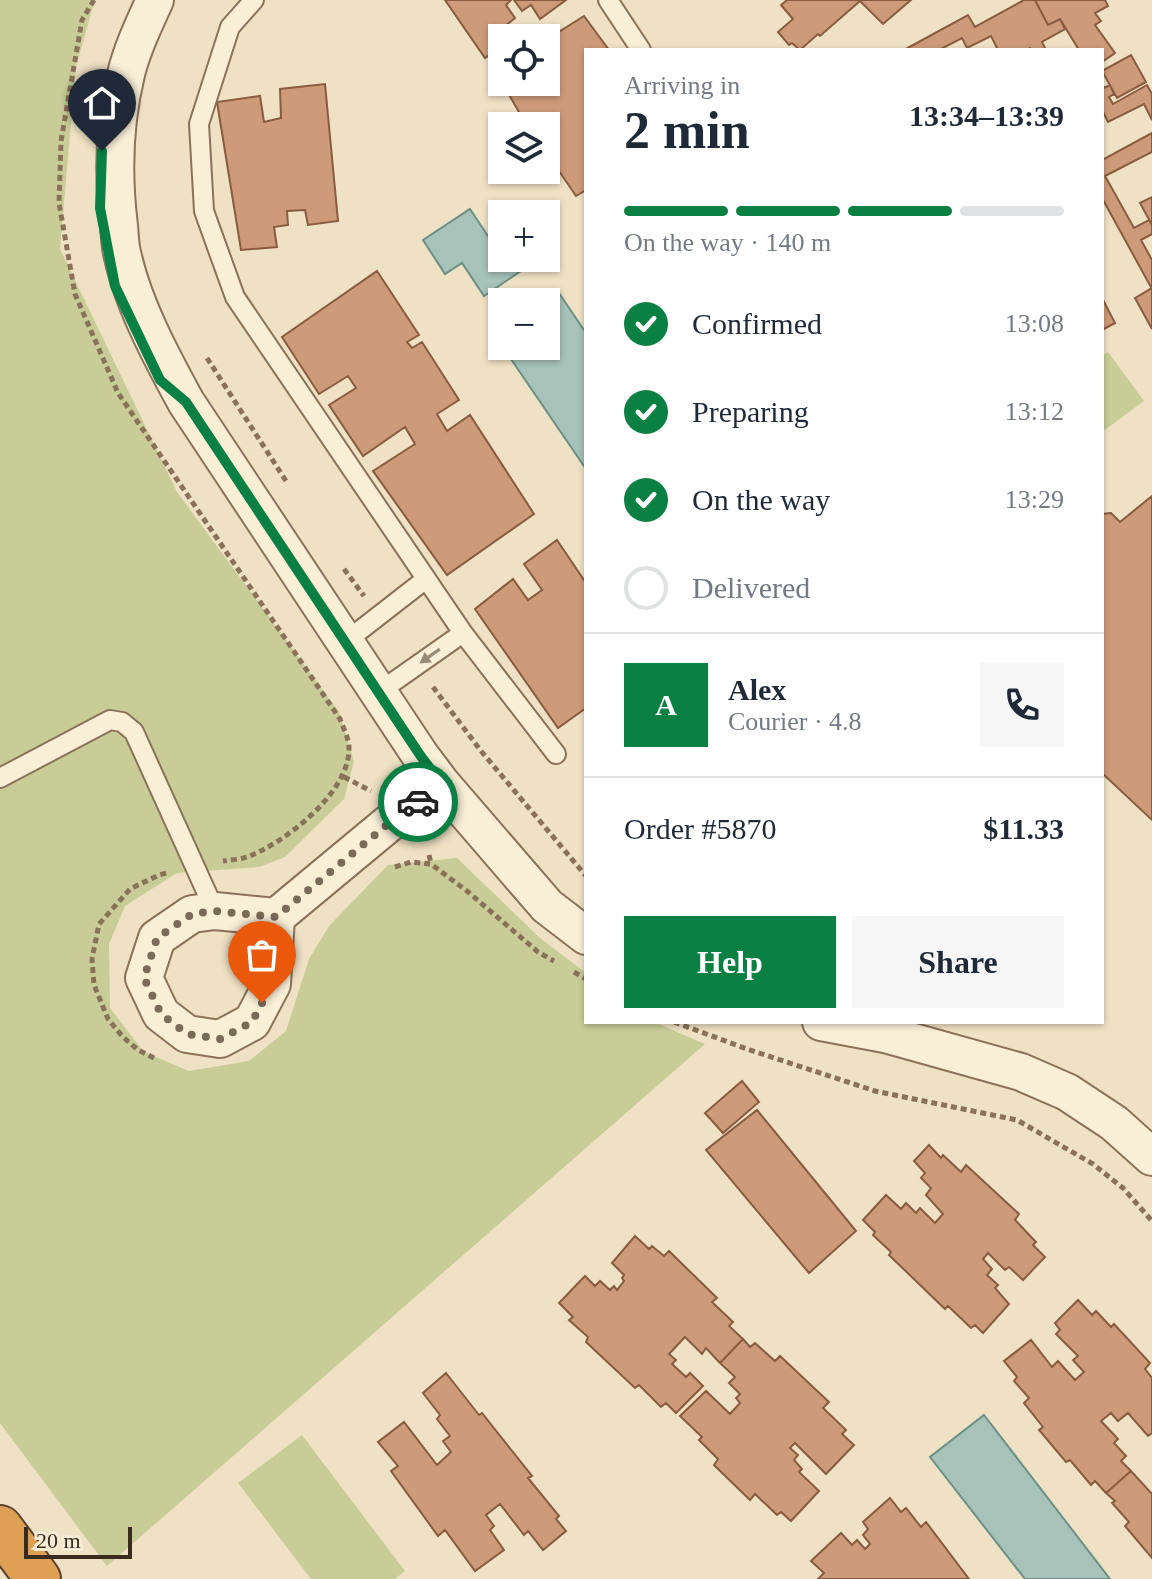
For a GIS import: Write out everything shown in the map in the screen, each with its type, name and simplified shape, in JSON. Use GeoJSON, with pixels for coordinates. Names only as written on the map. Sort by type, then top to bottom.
{"type":"FeatureCollection","features":[{"type":"Feature","properties":{"kind":"highway"},"geometry":{"type":"LineString","coordinates":[[0,1528],[38,1579]]}},
{"type":"Feature","properties":{"kind":"street"},"geometry":{"type":"LineString","coordinates":[[135,0],[127,16],[105,94],[100,208],[115,286],[160,380],[186,402]]}},
{"type":"Feature","properties":{"kind":"street"},"geometry":{"type":"LineString","coordinates":[[155,0],[141,29],[126,75],[117,132],[115,190],[127,270],[165,364],[186,402],[420,755],[547,906],[584,934]]}},
{"type":"Feature","properties":{"kind":"street"},"geometry":{"type":"LineString","coordinates":[[276,917],[272,984],[252,1022],[220,1039],[187,1034],[161,1014],[144,978],[157,938],[192,914],[215,911],[276,917],[441,783]]}},
{"type":"Feature","properties":{"kind":"street"},"geometry":{"type":"LineString","coordinates":[[832,1024],[885,1034],[1021,1072],[1067,1092],[1114,1123],[1152,1157]]}},
{"type":"Feature","properties":{"kind":"lane"},"geometry":{"type":"LineString","coordinates":[[254,0],[230,27],[199,124],[204,211],[235,297],[463,633],[556,754]]}},
{"type":"Feature","properties":{"kind":"lane"},"geometry":{"type":"LineString","coordinates":[[608,0],[640,48]]}},
{"type":"Feature","properties":{"kind":"lane"},"geometry":{"type":"LineString","coordinates":[[345,642],[426,579]]}},
{"type":"Feature","properties":{"kind":"lane"},"geometry":{"type":"LineString","coordinates":[[379,692],[463,633]]}},
{"type":"Feature","properties":{"kind":"lane"},"geometry":{"type":"LineString","coordinates":[[0,778],[110,720],[122,722],[134,732],[215,911]]}},
{"type":"Feature","properties":{"kind":"path"},"geometry":{"type":"LineString","coordinates":[[94,0],[82,20],[61,141],[59,203],[75,294],[118,393],[340,719],[349,747],[344,777],[322,805],[288,834],[247,857],[159,875],[130,889],[99,924],[92,959],[94,985],[108,1019],[138,1050],[164,1062]]}},
{"type":"Feature","properties":{"kind":"path"},"geometry":{"type":"LineString","coordinates":[[206,357],[291,488]]}},
{"type":"Feature","properties":{"kind":"path"},"geometry":{"type":"LineString","coordinates":[[342,566],[379,616]]}},
{"type":"Feature","properties":{"kind":"path"},"geometry":{"type":"LineString","coordinates":[[417,666],[481,751],[584,874]]}},
{"type":"Feature","properties":{"kind":"path"},"geometry":{"type":"LineString","coordinates":[[344,777],[383,797]]}},
{"type":"Feature","properties":{"kind":"path"},"geometry":{"type":"LineString","coordinates":[[429,855],[431,864]]}},
{"type":"Feature","properties":{"kind":"path"},"geometry":{"type":"LineString","coordinates":[[388,869],[411,862],[431,864],[538,952],[584,978]]}},
{"type":"Feature","properties":{"kind":"path"},"geometry":{"type":"LineString","coordinates":[[679,1024],[875,1091],[1017,1120],[1093,1164],[1123,1188],[1152,1221]]}},
{"type":"Feature","properties":{"kind":"green space"},"geometry":{"type":"Polygon","coordinates":[[[0,0],[95,0],[76,66],[60,249],[177,492],[339,712],[354,761],[344,799],[285,857],[259,867],[177,873],[125,906],[109,944],[110,1008],[144,1052],[189,1071],[249,1061],[286,1031],[309,959],[329,926],[388,865],[457,858],[540,938],[584,971],[584,1024],[659,1024],[705,1044],[107,1566],[0,1423],[0,0]]]}},
{"type":"Feature","properties":{"kind":"green space"},"geometry":{"type":"Polygon","coordinates":[[[1108,352],[1144,401],[1104,431],[1104,355],[1108,352]]]}},
{"type":"Feature","properties":{"kind":"green space"},"geometry":{"type":"Polygon","coordinates":[[[302,1435],[405,1571],[395,1579],[311,1579],[238,1483],[302,1435]]]}},
{"type":"Feature","properties":{"kind":"water"},"geometry":{"type":"Polygon","coordinates":[[[470,209],[488,236],[488,272],[519,272],[496,288],[488,288],[484,296],[462,263],[445,274],[423,240],[470,209]]]}},
{"type":"Feature","properties":{"kind":"water"},"geometry":{"type":"Polygon","coordinates":[[[560,294],[584,330],[584,466],[512,360],[560,360],[560,294]]]}},
{"type":"Feature","properties":{"kind":"water"},"geometry":{"type":"Polygon","coordinates":[[[984,1415],[1110,1579],[1025,1579],[930,1457],[984,1415]]]}},
{"type":"Feature","properties":{"kind":"building"},"geometry":{"type":"Polygon","coordinates":[[[445,0],[511,0],[506,5],[515,18],[508,24],[488,24],[488,56],[485,58],[445,0]]]}},
{"type":"Feature","properties":{"kind":"building"},"geometry":{"type":"Polygon","coordinates":[[[514,0],[566,0],[540,19],[531,5],[522,11],[514,0]]]}},
{"type":"Feature","properties":{"kind":"building"},"geometry":{"type":"Polygon","coordinates":[[[787,0],[911,0],[883,24],[860,1],[802,48],[792,43],[789,45],[778,32],[793,19],[781,5],[787,0]]]}},
{"type":"Feature","properties":{"kind":"building"},"geometry":{"type":"Polygon","coordinates":[[[1024,0],[1035,0],[1048,25],[1060,19],[1065,29],[1042,42],[1045,48],[997,48],[991,36],[967,48],[962,38],[943,48],[908,48],[968,15],[975,27],[1024,0]]]}},
{"type":"Feature","properties":{"kind":"building"},"geometry":{"type":"Polygon","coordinates":[[[1035,0],[1105,0],[1108,6],[1095,13],[1101,21],[1095,25],[1115,53],[1104,61],[1104,48],[1078,48],[1060,19],[1048,25],[1035,0]]]}},
{"type":"Feature","properties":{"kind":"building"},"geometry":{"type":"Polygon","coordinates":[[[584,16],[608,48],[584,48],[584,191],[576,196],[560,173],[560,112],[519,112],[510,96],[560,96],[560,31],[584,16]]]}},
{"type":"Feature","properties":{"kind":"building"},"geometry":{"type":"Polygon","coordinates":[[[1131,55],[1146,82],[1117,98],[1104,70],[1131,55]]]}},
{"type":"Feature","properties":{"kind":"building"},"geometry":{"type":"Polygon","coordinates":[[[325,84],[338,221],[308,225],[305,210],[287,211],[288,225],[274,227],[277,247],[241,250],[217,102],[260,96],[264,122],[281,118],[280,89],[325,84]]]}},
{"type":"Feature","properties":{"kind":"building"},"geometry":{"type":"Polygon","coordinates":[[[1110,85],[1114,94],[1109,97],[1113,104],[1147,85],[1152,94],[1152,120],[1144,104],[1108,122],[1104,114],[1104,88],[1110,85]]]}},
{"type":"Feature","properties":{"kind":"building"},"geometry":{"type":"Polygon","coordinates":[[[1152,133],[1152,152],[1105,176],[1134,228],[1149,220],[1152,225],[1152,234],[1141,240],[1152,260],[1152,289],[1104,202],[1104,159],[1152,133]]]}},
{"type":"Feature","properties":{"kind":"building"},"geometry":{"type":"Polygon","coordinates":[[[1152,197],[1152,225],[1140,203],[1152,197]]]}},
{"type":"Feature","properties":{"kind":"building"},"geometry":{"type":"Polygon","coordinates":[[[377,271],[419,335],[407,342],[412,348],[422,342],[459,400],[437,414],[447,431],[470,415],[534,514],[447,575],[373,471],[415,444],[405,427],[363,456],[329,405],[356,388],[348,376],[319,394],[282,337],[377,271]]]}},
{"type":"Feature","properties":{"kind":"building"},"geometry":{"type":"Polygon","coordinates":[[[1152,288],[1152,329],[1135,298],[1152,288]]]}},
{"type":"Feature","properties":{"kind":"building"},"geometry":{"type":"Polygon","coordinates":[[[1104,302],[1115,323],[1104,329],[1104,302]]]}},
{"type":"Feature","properties":{"kind":"building"},"geometry":{"type":"Polygon","coordinates":[[[1152,496],[1152,820],[1104,775],[1104,514],[1111,513],[1120,522],[1152,496]]]}},
{"type":"Feature","properties":{"kind":"building"},"geometry":{"type":"Polygon","coordinates":[[[557,540],[584,580],[584,709],[558,728],[475,609],[513,579],[528,600],[542,590],[524,564],[557,540]]]}},
{"type":"Feature","properties":{"kind":"building"},"geometry":{"type":"Polygon","coordinates":[[[742,1081],[759,1102],[723,1133],[705,1113],[742,1081]]]}},
{"type":"Feature","properties":{"kind":"building"},"geometry":{"type":"Polygon","coordinates":[[[757,1110],[856,1231],[809,1273],[706,1150],[757,1110]]]}},
{"type":"Feature","properties":{"kind":"building"},"geometry":{"type":"Polygon","coordinates":[[[929,1145],[961,1172],[966,1165],[1019,1214],[1015,1220],[1036,1242],[1033,1245],[1045,1257],[1023,1280],[1009,1267],[1005,1270],[988,1253],[983,1259],[992,1269],[987,1275],[998,1285],[995,1288],[1009,1304],[983,1333],[975,1325],[971,1328],[948,1306],[945,1309],[889,1255],[891,1252],[863,1220],[886,1195],[901,1209],[906,1203],[916,1213],[920,1208],[935,1223],[943,1214],[926,1195],[931,1188],[921,1178],[925,1173],[914,1161],[929,1145]]]}},
{"type":"Feature","properties":{"kind":"building"},"geometry":{"type":"Polygon","coordinates":[[[635,1236],[649,1249],[652,1246],[664,1256],[669,1251],[717,1298],[712,1302],[733,1322],[729,1326],[743,1339],[720,1363],[706,1348],[702,1354],[685,1337],[669,1354],[676,1360],[672,1364],[686,1377],[690,1373],[703,1386],[676,1413],[666,1403],[661,1407],[639,1385],[635,1388],[586,1342],[588,1337],[569,1320],[573,1317],[559,1303],[585,1276],[595,1286],[600,1281],[610,1290],[614,1286],[617,1290],[624,1281],[624,1275],[612,1263],[635,1236]]]}},
{"type":"Feature","properties":{"kind":"building"},"geometry":{"type":"Polygon","coordinates":[[[1078,1300],[1092,1315],[1096,1311],[1111,1327],[1114,1324],[1150,1363],[1145,1369],[1152,1378],[1152,1433],[1148,1436],[1128,1413],[1118,1421],[1111,1413],[1101,1421],[1118,1439],[1114,1443],[1126,1456],[1121,1461],[1131,1471],[1106,1493],[1095,1481],[1091,1485],[1070,1460],[1066,1462],[1039,1430],[1043,1427],[1024,1403],[1029,1398],[1014,1381],[1017,1377],[1004,1361],[1031,1340],[1052,1367],[1058,1361],[1075,1380],[1084,1372],[1073,1360],[1078,1356],[1056,1334],[1060,1330],[1055,1323],[1078,1300]]]}},
{"type":"Feature","properties":{"kind":"building"},"geometry":{"type":"Polygon","coordinates":[[[743,1339],[750,1347],[755,1343],[775,1361],[780,1356],[829,1402],[823,1408],[846,1430],[842,1434],[854,1445],[826,1474],[795,1443],[790,1448],[798,1455],[794,1460],[802,1469],[799,1472],[819,1491],[791,1521],[781,1512],[777,1515],[755,1494],[750,1500],[714,1465],[718,1459],[699,1440],[702,1437],[680,1416],[706,1391],[730,1414],[740,1403],[736,1398],[740,1394],[729,1383],[735,1377],[720,1363],[743,1339]]]}},
{"type":"Feature","properties":{"kind":"building"},"geometry":{"type":"Polygon","coordinates":[[[446,1373],[532,1476],[528,1478],[559,1516],[556,1519],[566,1531],[543,1550],[528,1531],[524,1535],[500,1504],[486,1515],[494,1526],[490,1530],[504,1550],[475,1571],[445,1530],[438,1536],[391,1471],[398,1466],[378,1442],[404,1422],[437,1465],[451,1452],[443,1441],[450,1436],[437,1419],[440,1415],[423,1393],[446,1373]]]}},
{"type":"Feature","properties":{"kind":"building"},"geometry":{"type":"Polygon","coordinates":[[[1131,1471],[1152,1494],[1152,1558],[1125,1526],[1129,1522],[1106,1493],[1131,1471]]]}},
{"type":"Feature","properties":{"kind":"building"},"geometry":{"type":"Polygon","coordinates":[[[890,1498],[901,1512],[906,1508],[921,1527],[926,1522],[969,1579],[818,1579],[824,1573],[811,1561],[841,1533],[852,1545],[857,1540],[865,1549],[870,1544],[863,1535],[868,1529],[863,1522],[890,1498]]]}},
{"type":"Feature","properties":{"kind":"way so far"},"geometry":{"type":"LineString","coordinates":[[262,1003],[252,1022],[220,1039],[187,1034],[161,1014],[144,978],[157,938],[192,914],[215,911],[276,917],[418,802]]}},
{"type":"Feature","properties":{"kind":"route"},"geometry":{"type":"LineString","coordinates":[[102,151],[100,208],[115,286],[160,380],[186,402],[441,783],[418,802]]}}]}
